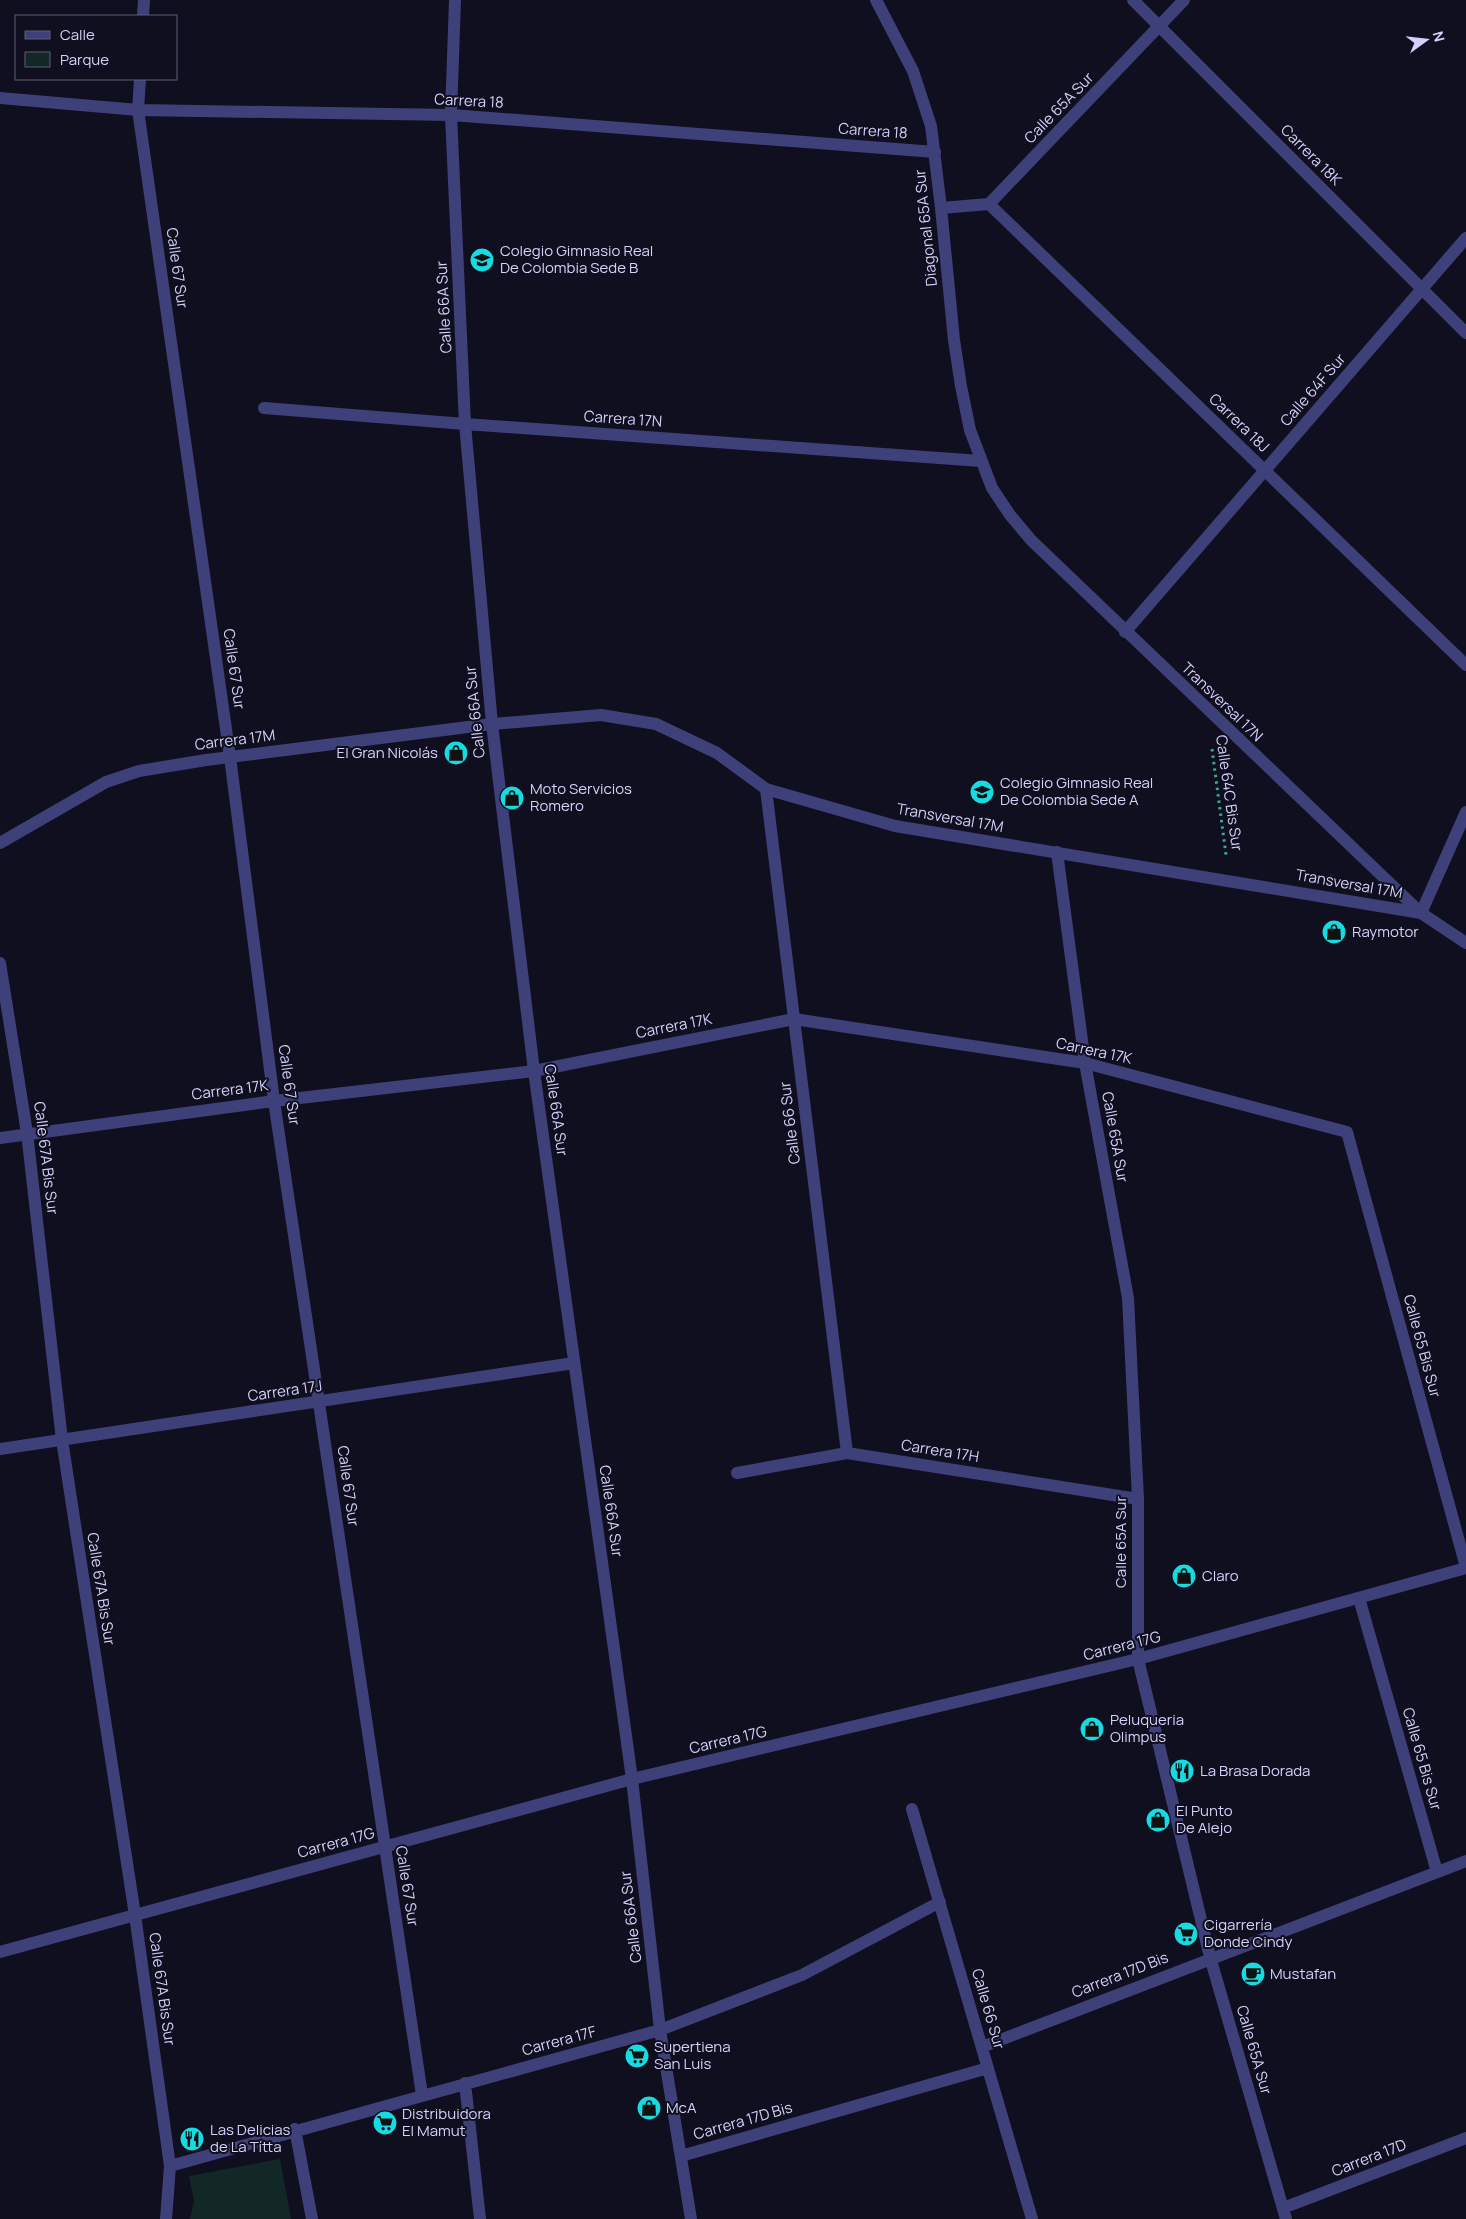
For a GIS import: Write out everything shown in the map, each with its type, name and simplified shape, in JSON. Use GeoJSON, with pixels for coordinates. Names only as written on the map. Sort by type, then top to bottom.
{"type":"FeatureCollection","features":[{"type":"Feature","properties":{"kind":"street"},"geometry":{"type":"LineString","coordinates":[[143,15],[144,0]]}},
{"type":"Feature","properties":{"kind":"street","name":"Calle 66A Sur"},"geometry":{"type":"LineString","coordinates":[[456,0],[451,115],[465,424],[492,724],[534,1071],[632,1780],[660,2030],[690,2219]]}},
{"type":"Feature","properties":{"kind":"street","name":"Diagonal 65A Sur"},"geometry":{"type":"LineString","coordinates":[[876,0],[913,71],[925,104],[935,152],[955,350],[970,430],[981,461]]}},
{"type":"Feature","properties":{"kind":"street","name":"Carrera 18K"},"geometry":{"type":"LineString","coordinates":[[1132,0],[1466,333]]}},
{"type":"Feature","properties":{"kind":"street","name":"Calle 65A Sur"},"geometry":{"type":"LineString","coordinates":[[989,204],[1184,0]]}},
{"type":"Feature","properties":{"kind":"street","name":"Calle 67 Sur"},"geometry":{"type":"LineString","coordinates":[[140,80],[138,110],[230,757],[274,1101],[422,2095]]}},
{"type":"Feature","properties":{"kind":"street","name":"Carrera 18"},"geometry":{"type":"LineString","coordinates":[[0,98],[138,110],[451,115],[935,152]]}},
{"type":"Feature","properties":{"kind":"street"},"geometry":{"type":"LineString","coordinates":[[941,208],[989,204]]}},
{"type":"Feature","properties":{"kind":"street","name":"Carrera 18J"},"geometry":{"type":"LineString","coordinates":[[989,204],[1466,665]]}},
{"type":"Feature","properties":{"kind":"street","name":"Calle 64F Sur"},"geometry":{"type":"LineString","coordinates":[[1125,632],[1466,238]]}},
{"type":"Feature","properties":{"kind":"street","name":"Carrera 17N"},"geometry":{"type":"LineString","coordinates":[[264,408],[981,461]]}},
{"type":"Feature","properties":{"kind":"street","name":"Transversal 17N"},"geometry":{"type":"LineString","coordinates":[[981,461],[992,488],[1010,515],[1031,540],[1420,914],[1466,943]]}},
{"type":"Feature","properties":{"kind":"street","name":"Transversal 17M"},"geometry":{"type":"LineString","coordinates":[[492,724],[601,715],[656,724],[717,753],[766,789],[895,826],[1230,880],[1420,914]]}},
{"type":"Feature","properties":{"kind":"street","name":"Carrera 17M"},"geometry":{"type":"LineString","coordinates":[[0,842],[106,782],[139,771],[230,757],[492,724]]}},
{"type":"Feature","properties":{"kind":"street","name":"Calle 66 Sur"},"geometry":{"type":"LineString","coordinates":[[766,789],[846,1453]]}},
{"type":"Feature","properties":{"kind":"street"},"geometry":{"type":"LineString","coordinates":[[1420,914],[1466,812]]}},
{"type":"Feature","properties":{"kind":"street","name":"Calle 65A Sur"},"geometry":{"type":"LineString","coordinates":[[1057,852],[1085,1063],[1128,1298],[1138,1499],[1138,1659],[1210,1958],[1285,2213]]}},
{"type":"Feature","properties":{"kind":"street","name":"Calle 67A Bis Sur"},"geometry":{"type":"LineString","coordinates":[[0,963],[27,1133],[62,1440],[135,1915],[170,2166],[166,2219]]}},
{"type":"Feature","properties":{"kind":"street","name":"Carrera 17K"},"geometry":{"type":"LineString","coordinates":[[0,1138],[274,1101],[534,1071],[794,1019],[1085,1063],[1347,1132]]}},
{"type":"Feature","properties":{"kind":"street","name":"Calle 65 Bis Sur"},"geometry":{"type":"LineString","coordinates":[[1347,1132],[1466,1568]]}},
{"type":"Feature","properties":{"kind":"street","name":"Carrera 17J"},"geometry":{"type":"LineString","coordinates":[[0,1449],[574,1363]]}},
{"type":"Feature","properties":{"kind":"street","name":"Carrera 17H"},"geometry":{"type":"LineString","coordinates":[[737,1473],[846,1453],[1138,1499]]}},
{"type":"Feature","properties":{"kind":"street","name":"Carrera 17G"},"geometry":{"type":"LineString","coordinates":[[0,1952],[632,1780],[1138,1659],[1466,1568]]}},
{"type":"Feature","properties":{"kind":"street","name":"Calle 65 Bis Sur"},"geometry":{"type":"LineString","coordinates":[[1359,1598],[1437,1872]]}},
{"type":"Feature","properties":{"kind":"street","name":"Calle 66 Sur"},"geometry":{"type":"LineString","coordinates":[[912,1809],[1032,2219]]}},
{"type":"Feature","properties":{"kind":"street","name":"Carrera 17D Bis"},"geometry":{"type":"LineString","coordinates":[[982,2046],[1466,1861]]}},
{"type":"Feature","properties":{"kind":"street","name":"Carrera 17F"},"geometry":{"type":"LineString","coordinates":[[170,2166],[296,2129],[660,2030],[802,1975],[940,1902]]}},
{"type":"Feature","properties":{"kind":"street","name":"Carrera 17D Bis"},"geometry":{"type":"LineString","coordinates":[[680,2156],[988,2068]]}},
{"type":"Feature","properties":{"kind":"street"},"geometry":{"type":"LineString","coordinates":[[465,2083],[480,2219]]}},
{"type":"Feature","properties":{"kind":"street"},"geometry":{"type":"LineString","coordinates":[[296,2129],[312,2219]]}},
{"type":"Feature","properties":{"kind":"street","name":"Carrera 17D"},"geometry":{"type":"LineString","coordinates":[[1285,2213],[1466,2138]]}},
{"type":"Feature","properties":{"kind":"path","name":"Calle 64C Bis Sur"},"geometry":{"type":"LineString","coordinates":[[1207,710],[1230,880]]}},
{"type":"Feature","properties":{"kind":"green space"},"geometry":{"type":"Polygon","coordinates":[[[280,2159],[291,2219],[190,2219],[194,2201],[189,2176],[280,2159]]]}},
{"type":"Feature","properties":{"kind":"place","name":"Colegio Gimnasio Real De Colombia Sede B"},"geometry":{"type":"Point","coordinates":[482,260]}},
{"type":"Feature","properties":{"kind":"place","name":"El Gran Nicolás"},"geometry":{"type":"Point","coordinates":[456,753]}},
{"type":"Feature","properties":{"kind":"place","name":"Colegio Gimnasio Real De Colombia Sede A"},"geometry":{"type":"Point","coordinates":[982,792]}},
{"type":"Feature","properties":{"kind":"place","name":"Moto Servicios Romero"},"geometry":{"type":"Point","coordinates":[512,798]}},
{"type":"Feature","properties":{"kind":"place","name":"Raymotor"},"geometry":{"type":"Point","coordinates":[1334,932]}},
{"type":"Feature","properties":{"kind":"place","name":"Claro"},"geometry":{"type":"Point","coordinates":[1184,1576]}},
{"type":"Feature","properties":{"kind":"place","name":"Peluqueria Olimpus"},"geometry":{"type":"Point","coordinates":[1092,1729]}},
{"type":"Feature","properties":{"kind":"place","name":"La Brasa Dorada"},"geometry":{"type":"Point","coordinates":[1182,1771]}},
{"type":"Feature","properties":{"kind":"place","name":"El Punto De Alejo"},"geometry":{"type":"Point","coordinates":[1158,1820]}},
{"type":"Feature","properties":{"kind":"place","name":"Cigarrería Donde Cindy"},"geometry":{"type":"Point","coordinates":[1186,1934]}},
{"type":"Feature","properties":{"kind":"place","name":"Mustafan"},"geometry":{"type":"Point","coordinates":[1253,1974]}},
{"type":"Feature","properties":{"kind":"place","name":"Supertiena San Luis"},"geometry":{"type":"Point","coordinates":[637,2056]}},
{"type":"Feature","properties":{"kind":"place","name":"McA"},"geometry":{"type":"Point","coordinates":[649,2108]}},
{"type":"Feature","properties":{"kind":"place","name":"Distribuidora El Mamut"},"geometry":{"type":"Point","coordinates":[385,2123]}},
{"type":"Feature","properties":{"kind":"place","name":"Las Delicias de La Títta"},"geometry":{"type":"Point","coordinates":[192,2139]}}]}
